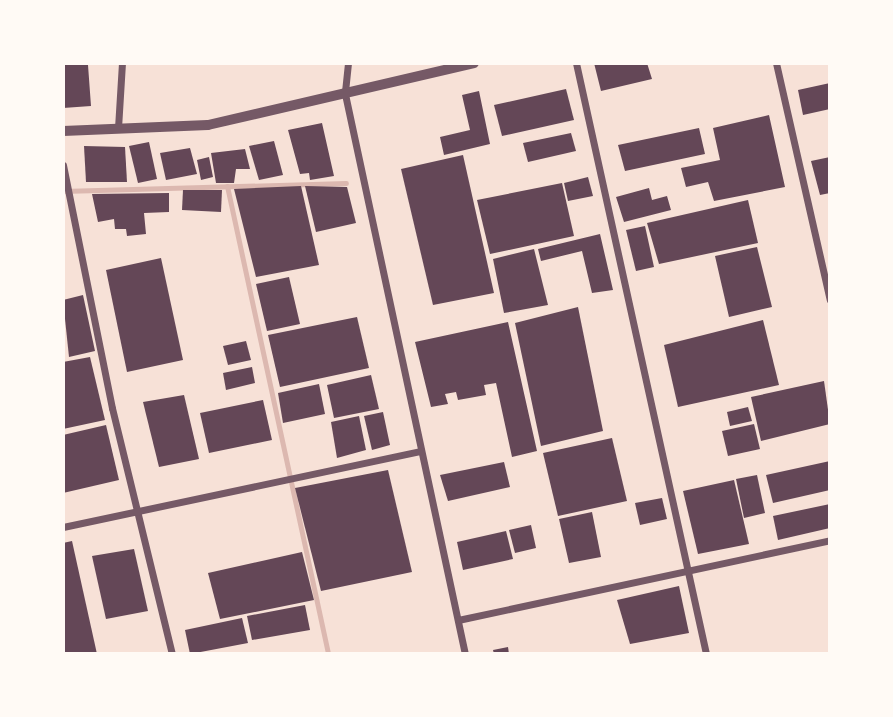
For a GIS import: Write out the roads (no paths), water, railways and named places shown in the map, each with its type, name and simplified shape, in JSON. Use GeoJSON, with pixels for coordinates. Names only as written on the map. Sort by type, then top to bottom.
{"type":"FeatureCollection","features":[{"type":"Feature","properties":{"kind":"street"},"geometry":{"type":"LineString","coordinates":[[118,128],[122,63]]}},
{"type":"Feature","properties":{"kind":"street"},"geometry":{"type":"LineString","coordinates":[[348,63],[345,94],[466,654]]}},
{"type":"Feature","properties":{"kind":"street"},"geometry":{"type":"LineString","coordinates":[[63,131],[208,125],[474,63]]}},
{"type":"Feature","properties":{"kind":"street"},"geometry":{"type":"LineString","coordinates":[[576,63],[706,654]]}},
{"type":"Feature","properties":{"kind":"street"},"geometry":{"type":"LineString","coordinates":[[776,63],[830,300]]}},
{"type":"Feature","properties":{"kind":"street"},"geometry":{"type":"LineString","coordinates":[[63,165],[137,511],[172,654]]}},
{"type":"Feature","properties":{"kind":"street"},"geometry":{"type":"LineString","coordinates":[[63,527],[421,451]]}},
{"type":"Feature","properties":{"kind":"street"},"geometry":{"type":"LineString","coordinates":[[458,621],[688,574],[830,540]]}},
{"type":"Feature","properties":{"kind":"waterway"},"geometry":{"type":"LineString","coordinates":[[63,191],[346,183]]}},
{"type":"Feature","properties":{"kind":"waterway"},"geometry":{"type":"LineString","coordinates":[[227,186],[328,654]]}}]}
